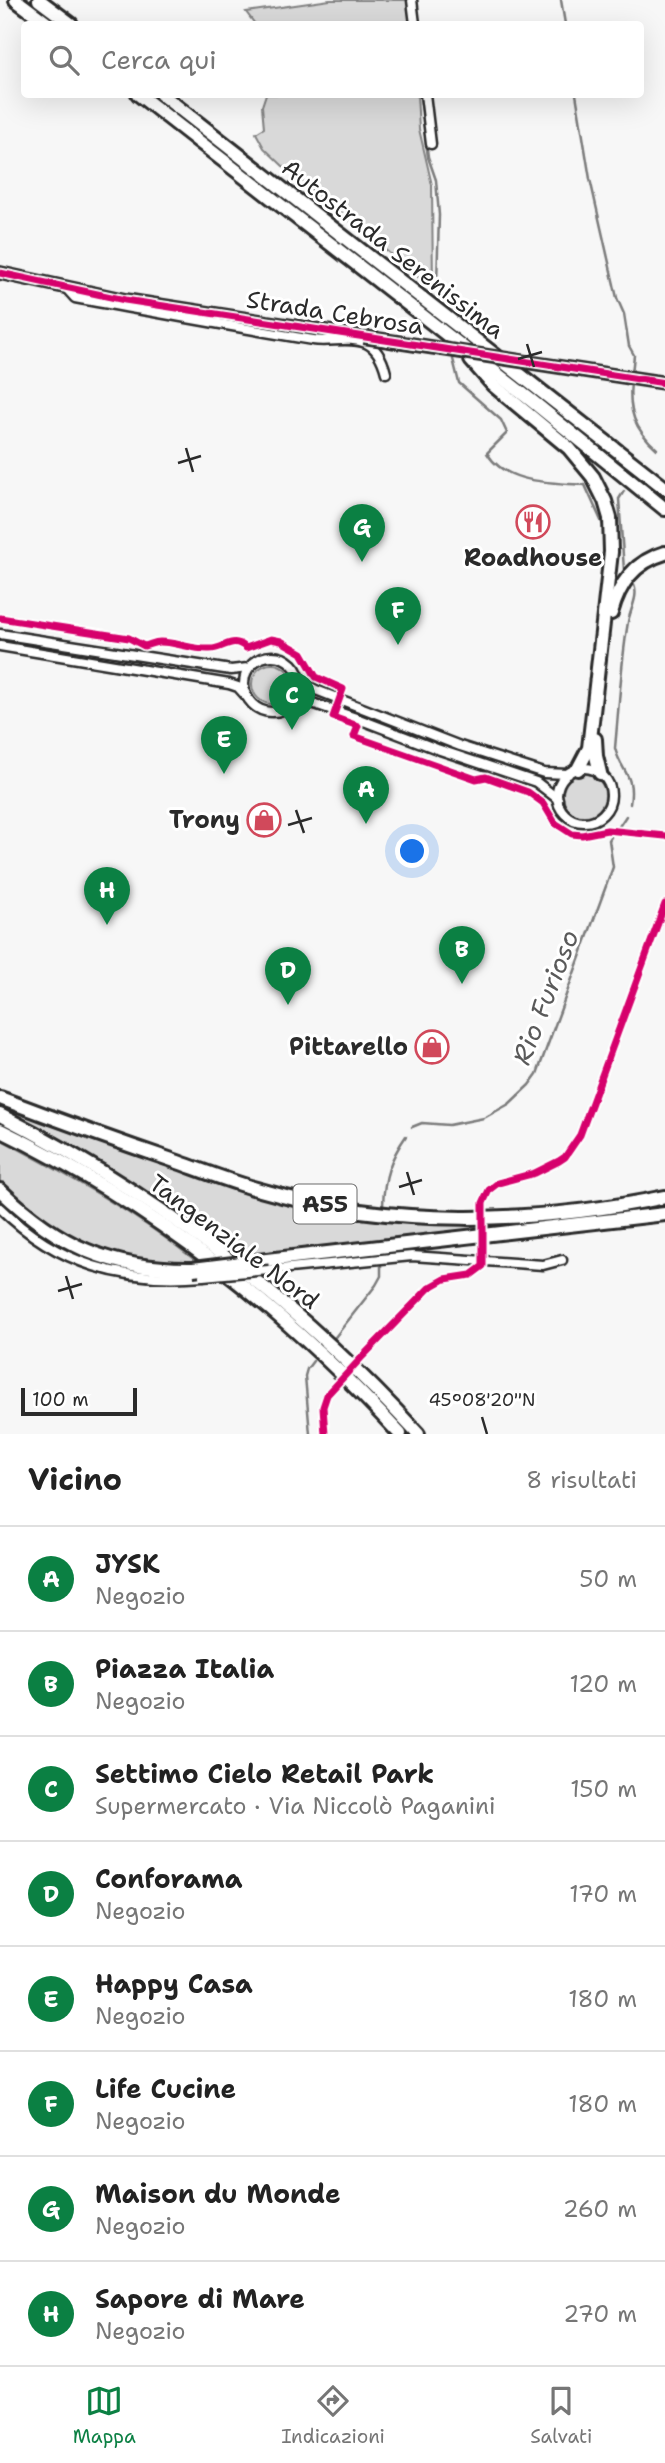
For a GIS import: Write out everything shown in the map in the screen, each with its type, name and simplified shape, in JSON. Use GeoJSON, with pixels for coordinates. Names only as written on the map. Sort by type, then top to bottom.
{"type":"FeatureCollection","features":[{"type":"Feature","properties":{"kind":"highway"},"geometry":{"type":"LineString","coordinates":[[16,0],[44,21]]}},
{"type":"Feature","properties":{"kind":"highway"},"geometry":{"type":"LineString","coordinates":[[39,0],[67,21]]}},
{"type":"Feature","properties":{"kind":"highway","name":"Autostrada Serenissima"},"geometry":{"type":"LineString","coordinates":[[143,98],[453,339],[665,509]]}},
{"type":"Feature","properties":{"kind":"highway","name":"Autostrada Serenissima"},"geometry":{"type":"LineString","coordinates":[[166,98],[665,488]]}},
{"type":"Feature","properties":{"kind":"highway"},"geometry":{"type":"LineString","coordinates":[[453,339],[493,385],[569,448],[593,477],[605,501],[611,530],[610,568],[589,748],[573,771]]}},
{"type":"Feature","properties":{"kind":"highway"},"geometry":{"type":"LineString","coordinates":[[600,773],[596,737],[607,632],[615,598],[625,579],[635,569],[647,560],[665,553]]}},
{"type":"Feature","properties":{"kind":"highway","name":"A55"},"geometry":{"type":"LineString","coordinates":[[0,1098],[260,1190],[346,1209],[408,1216],[497,1217],[591,1210],[665,1198]]}},
{"type":"Feature","properties":{"kind":"highway","name":"Tangenziale Nord"},"geometry":{"type":"LineString","coordinates":[[0,1115],[127,1187],[223,1254],[312,1328],[370,1383],[418,1434]]}},
{"type":"Feature","properties":{"kind":"highway","name":"Tangenziale Nord"},"geometry":{"type":"LineString","coordinates":[[0,1130],[114,1194],[200,1253],[295,1330],[400,1434]]}},
{"type":"Feature","properties":{"kind":"highway","name":"A55"},"geometry":{"type":"LineString","coordinates":[[0,1190],[43,1227],[65,1242],[90,1253],[154,1268],[198,1273],[258,1261],[665,1214]]}},
{"type":"Feature","properties":{"kind":"main road","name":"Strada Cebrosa"},"geometry":{"type":"LineString","coordinates":[[0,273],[114,298],[665,383]]}},
{"type":"Feature","properties":{"kind":"street"},"geometry":{"type":"LineString","coordinates":[[412,0],[415,21]]}},
{"type":"Feature","properties":{"kind":"street"},"geometry":{"type":"LineString","coordinates":[[425,98],[431,144]]}},
{"type":"Feature","properties":{"kind":"street"},"geometry":{"type":"LineString","coordinates":[[64,286],[75,298],[317,341],[361,341],[369,344],[381,357],[386,373]]}},
{"type":"Feature","properties":{"kind":"street"},"geometry":{"type":"LineString","coordinates":[[168,315],[183,308]]}},
{"type":"Feature","properties":{"kind":"street"},"geometry":{"type":"LineString","coordinates":[[0,634],[231,670],[248,668]]}},
{"type":"Feature","properties":{"kind":"street"},"geometry":{"type":"LineString","coordinates":[[0,646],[229,684],[238,687],[255,706],[272,712],[312,703],[536,782],[558,799],[570,819],[586,822],[599,818],[608,809],[612,795],[606,779],[592,769],[544,773],[460,746],[316,691],[300,681]]}},
{"type":"Feature","properties":{"kind":"street"},"geometry":{"type":"LineString","coordinates":[[247,697],[244,677],[248,668],[263,656],[279,656],[293,665],[300,681],[300,690],[290,706]]}},
{"type":"Feature","properties":{"kind":"street"},"geometry":{"type":"LineString","coordinates":[[558,799],[562,781],[573,771]]}},
{"type":"Feature","properties":{"kind":"street"},"geometry":{"type":"LineString","coordinates":[[0,1208],[41,1242],[85,1264],[145,1278],[269,1270],[412,1256],[543,1265],[562,1260]]}},
{"type":"Feature","properties":{"kind":"shaded area"},"geometry":{"type":"Polygon","coordinates":[[[330,0],[407,0],[410,21],[253,21],[246,12],[330,0]]]}},
{"type":"Feature","properties":{"kind":"shaded area"},"geometry":{"type":"Polygon","coordinates":[[[265,98],[417,98],[419,129],[432,185],[433,289],[264,148],[256,133],[264,128],[262,106],[265,98]]]}},
{"type":"Feature","properties":{"kind":"shaded area"},"geometry":{"type":"Polygon","coordinates":[[[272,664],[280,665],[286,670],[291,676],[291,692],[286,698],[280,703],[272,704],[264,703],[258,698],[253,692],[252,684],[253,676],[258,670],[264,665],[272,664]]]}},
{"type":"Feature","properties":{"kind":"shaded area"},"geometry":{"type":"Polygon","coordinates":[[[584,774],[599,780],[605,795],[599,810],[584,816],[569,810],[563,795],[569,780],[584,774]]]}},
{"type":"Feature","properties":{"kind":"shaded area"},"geometry":{"type":"Polygon","coordinates":[[[14,1111],[238,1188],[275,1198],[518,1222],[553,1222],[239,1257],[100,1164],[13,1114],[14,1111]]]}},
{"type":"Feature","properties":{"kind":"shaded area"},"geometry":{"type":"Polygon","coordinates":[[[0,1139],[101,1196],[196,1261],[176,1263],[126,1258],[64,1236],[0,1185],[0,1139]]]}},
{"type":"Feature","properties":{"kind":"waterway","name":"Rio Furioso"},"geometry":{"type":"LineString","coordinates":[[408,0],[411,21]]}},
{"type":"Feature","properties":{"kind":"waterway"},"geometry":{"type":"LineString","coordinates":[[561,0],[564,21]]}},
{"type":"Feature","properties":{"kind":"waterway","name":"Rio Furioso"},"geometry":{"type":"LineString","coordinates":[[421,98],[428,157],[436,180],[439,215],[437,283],[440,296]]}},
{"type":"Feature","properties":{"kind":"waterway"},"geometry":{"type":"LineString","coordinates":[[577,98],[590,179],[617,298],[624,314],[629,346],[634,355],[632,374]]}},
{"type":"Feature","properties":{"kind":"waterway","name":"Rio Furioso"},"geometry":{"type":"LineString","coordinates":[[453,359],[459,383],[501,420],[507,433],[487,453],[495,463],[506,471],[531,480],[585,485],[603,525]]}},
{"type":"Feature","properties":{"kind":"waterway"},"geometry":{"type":"LineString","coordinates":[[631,381],[634,419],[657,449]]}},
{"type":"Feature","properties":{"kind":"waterway","name":"Rio Furioso"},"geometry":{"type":"LineString","coordinates":[[624,491],[619,499],[624,570]]}},
{"type":"Feature","properties":{"kind":"waterway","name":"Rio Furioso"},"geometry":{"type":"LineString","coordinates":[[630,804],[631,786],[615,748],[628,622],[635,598],[634,585]]}},
{"type":"Feature","properties":{"kind":"waterway","name":"Rio Furioso"},"geometry":{"type":"LineString","coordinates":[[618,828],[626,816]]}},
{"type":"Feature","properties":{"kind":"waterway","name":"Rio Furioso"},"geometry":{"type":"LineString","coordinates":[[412,1127],[422,1123],[449,1125],[484,1118],[509,1104],[537,1074],[613,867],[609,840],[611,837]]}},
{"type":"Feature","properties":{"kind":"waterway","name":"Rio Furioso"},"geometry":{"type":"LineString","coordinates":[[383,1205],[389,1169],[406,1136]]}},
{"type":"Feature","properties":{"kind":"waterway","name":"Rio Furioso"},"geometry":{"type":"LineString","coordinates":[[332,1341],[376,1285],[381,1276],[381,1266]]}},
{"type":"Feature","properties":{"kind":"waterway","name":"Rio Furioso"},"geometry":{"type":"LineString","coordinates":[[310,1434],[305,1376],[313,1361]]}},
{"type":"Feature","properties":{"kind":"cycle path"},"geometry":{"type":"LineString","coordinates":[[0,273],[125,300],[665,383]]}},
{"type":"Feature","properties":{"kind":"cycle path"},"geometry":{"type":"LineString","coordinates":[[0,618],[129,638],[144,646],[160,642],[210,649],[237,643],[246,648],[271,639],[281,641],[302,653],[316,677],[343,689],[333,717],[358,726],[354,736],[476,779],[486,777],[528,792],[543,803],[555,823],[572,834],[582,835],[607,830],[665,836]]}},
{"type":"Feature","properties":{"kind":"cycle path"},"geometry":{"type":"LineString","coordinates":[[325,1434],[323,1407],[327,1395],[363,1356],[429,1288],[445,1279],[471,1275],[483,1266],[483,1203],[489,1190],[498,1183],[535,1173],[559,1161],[565,1157],[580,1135],[665,904]]}},
{"type":"Feature","properties":{"kind":"place","name":"Roadhouse"},"geometry":{"type":"Point","coordinates":[533,522]}},
{"type":"Feature","properties":{"kind":"place","name":"Maison du Monde"},"geometry":{"type":"Point","coordinates":[362,562]}},
{"type":"Feature","properties":{"kind":"place","name":"Life Cucine"},"geometry":{"type":"Point","coordinates":[398,645]}},
{"type":"Feature","properties":{"kind":"place","name":"Settimo Cielo Retail Park"},"geometry":{"type":"Point","coordinates":[292,730]}},
{"type":"Feature","properties":{"kind":"place","name":"Happy Casa"},"geometry":{"type":"Point","coordinates":[224,774]}},
{"type":"Feature","properties":{"kind":"place","name":"Trony"},"geometry":{"type":"Point","coordinates":[264,820]}},
{"type":"Feature","properties":{"kind":"place","name":"JYSK"},"geometry":{"type":"Point","coordinates":[366,824]}},
{"type":"Feature","properties":{"kind":"place","name":"Sapore di Mare"},"geometry":{"type":"Point","coordinates":[107,925]}},
{"type":"Feature","properties":{"kind":"place","name":"Piazza Italia"},"geometry":{"type":"Point","coordinates":[462,984]}},
{"type":"Feature","properties":{"kind":"place","name":"Conforama"},"geometry":{"type":"Point","coordinates":[288,1005]}},
{"type":"Feature","properties":{"kind":"place","name":"Pittarello"},"geometry":{"type":"Point","coordinates":[432,1047]}}]}
